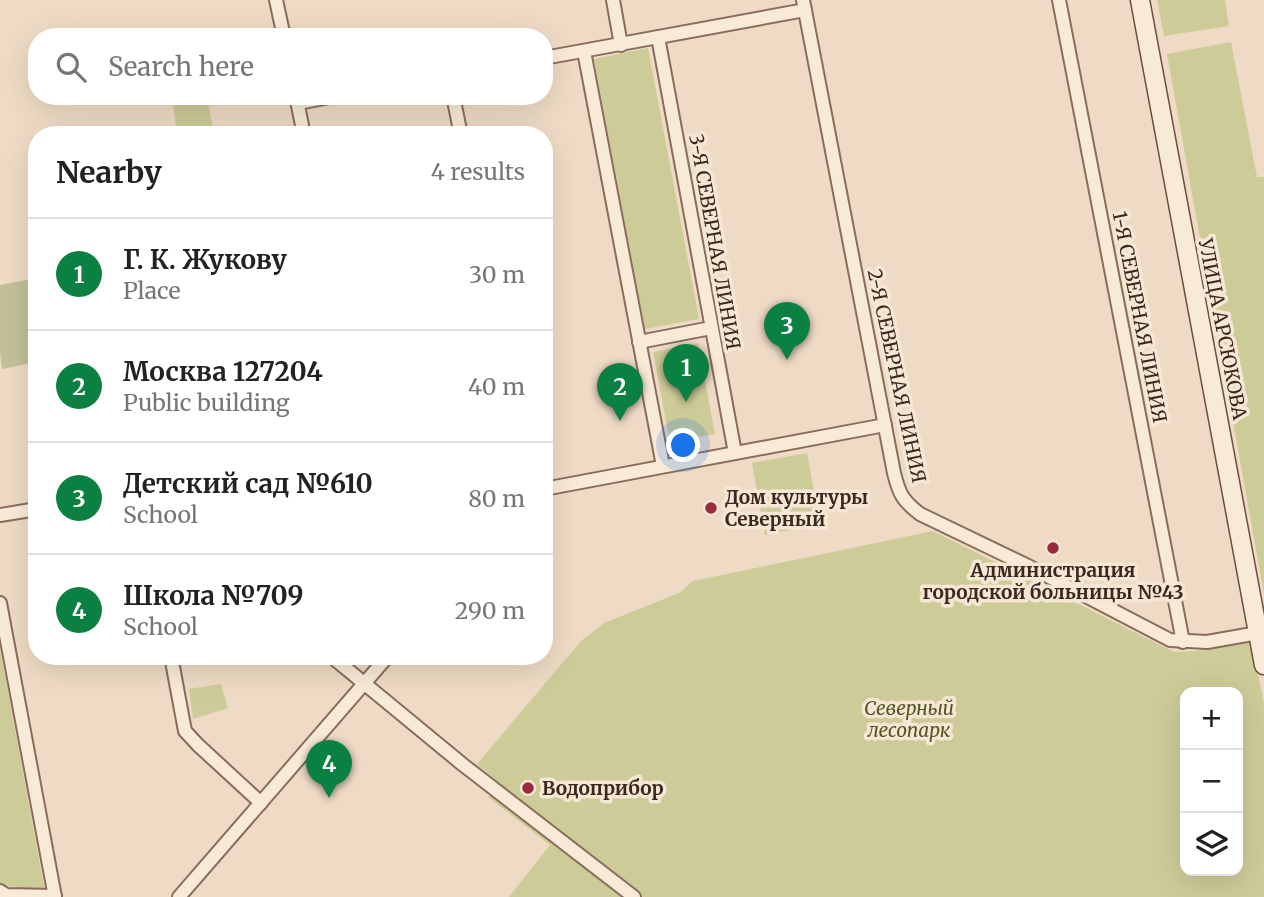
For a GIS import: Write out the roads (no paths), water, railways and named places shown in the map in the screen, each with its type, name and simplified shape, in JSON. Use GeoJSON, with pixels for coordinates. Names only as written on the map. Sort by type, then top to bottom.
{"type":"FeatureCollection","features":[{"type":"Feature","properties":{"kind":"street"},"geometry":{"type":"LineString","coordinates":[[276,0],[282,28]]}},
{"type":"Feature","properties":{"kind":"street"},"geometry":{"type":"LineString","coordinates":[[613,0],[621,44]]}},
{"type":"Feature","properties":{"kind":"street","name":"1-Я СЕВЕРНАЯ ЛИНИЯ"},"geometry":{"type":"LineString","coordinates":[[1059,0],[1183,642]]}},
{"type":"Feature","properties":{"kind":"street","name":"УЛИЦА АРСЮКОВА"},"geometry":{"type":"LineString","coordinates":[[1140,0],[1264,666]]}},
{"type":"Feature","properties":{"kind":"street"},"geometry":{"type":"LineString","coordinates":[[553,56],[804,5]]}},
{"type":"Feature","properties":{"kind":"street","name":"2-Я СЕВЕРНАЯ ЛИНИЯ"},"geometry":{"type":"LineString","coordinates":[[804,5],[885,425],[899,492],[907,504],[920,514],[1170,640],[1207,642],[1258,633]]}},
{"type":"Feature","properties":{"kind":"street","name":"3-Я СЕВЕРНАЯ ЛИНИЯ"},"geometry":{"type":"LineString","coordinates":[[658,37],[735,453]]}},
{"type":"Feature","properties":{"kind":"street"},"geometry":{"type":"LineString","coordinates":[[584,51],[663,466]]}},
{"type":"Feature","properties":{"kind":"street"},"geometry":{"type":"LineString","coordinates":[[298,105],[302,126]]}},
{"type":"Feature","properties":{"kind":"street"},"geometry":{"type":"LineString","coordinates":[[455,105],[459,126]]}},
{"type":"Feature","properties":{"kind":"street"},"geometry":{"type":"LineString","coordinates":[[639,342],[711,328]]}},
{"type":"Feature","properties":{"kind":"street"},"geometry":{"type":"LineString","coordinates":[[553,487],[885,425]]}},
{"type":"Feature","properties":{"kind":"street"},"geometry":{"type":"LineString","coordinates":[[0,515],[28,510]]}},
{"type":"Feature","properties":{"kind":"street"},"geometry":{"type":"LineString","coordinates":[[0,603],[55,897],[6,895],[0,891]]}},
{"type":"Feature","properties":{"kind":"street"},"geometry":{"type":"LineString","coordinates":[[173,665],[185,731],[261,803]]}},
{"type":"Feature","properties":{"kind":"street"},"geometry":{"type":"LineString","coordinates":[[342,665],[486,783],[634,897]]}},
{"type":"Feature","properties":{"kind":"street"},"geometry":{"type":"LineString","coordinates":[[179,897],[380,665]]}},
{"type":"Feature","properties":{"kind":"place","name":"Детский сад №610"},"geometry":{"type":"Point","coordinates":[787,360]}},
{"type":"Feature","properties":{"kind":"place","name":"Г. К. Жукову"},"geometry":{"type":"Point","coordinates":[686,402]}},
{"type":"Feature","properties":{"kind":"place","name":"Москва 127204"},"geometry":{"type":"Point","coordinates":[620,421]}},
{"type":"Feature","properties":{"kind":"place","name":"Дом культуры Северный"},"geometry":{"type":"Point","coordinates":[711,508]}},
{"type":"Feature","properties":{"kind":"place","name":"Администрация городской больницы №43"},"geometry":{"type":"Point","coordinates":[1053,548]}},
{"type":"Feature","properties":{"kind":"place","name":"Водоприбор"},"geometry":{"type":"Point","coordinates":[528,788]}},
{"type":"Feature","properties":{"kind":"place","name":"Школа №709"},"geometry":{"type":"Point","coordinates":[329,798]}},
{"type":"Feature","properties":{"kind":"park label","name":"Северный лесопарк"},"geometry":{"type":"Point","coordinates":[909,719]}}]}
